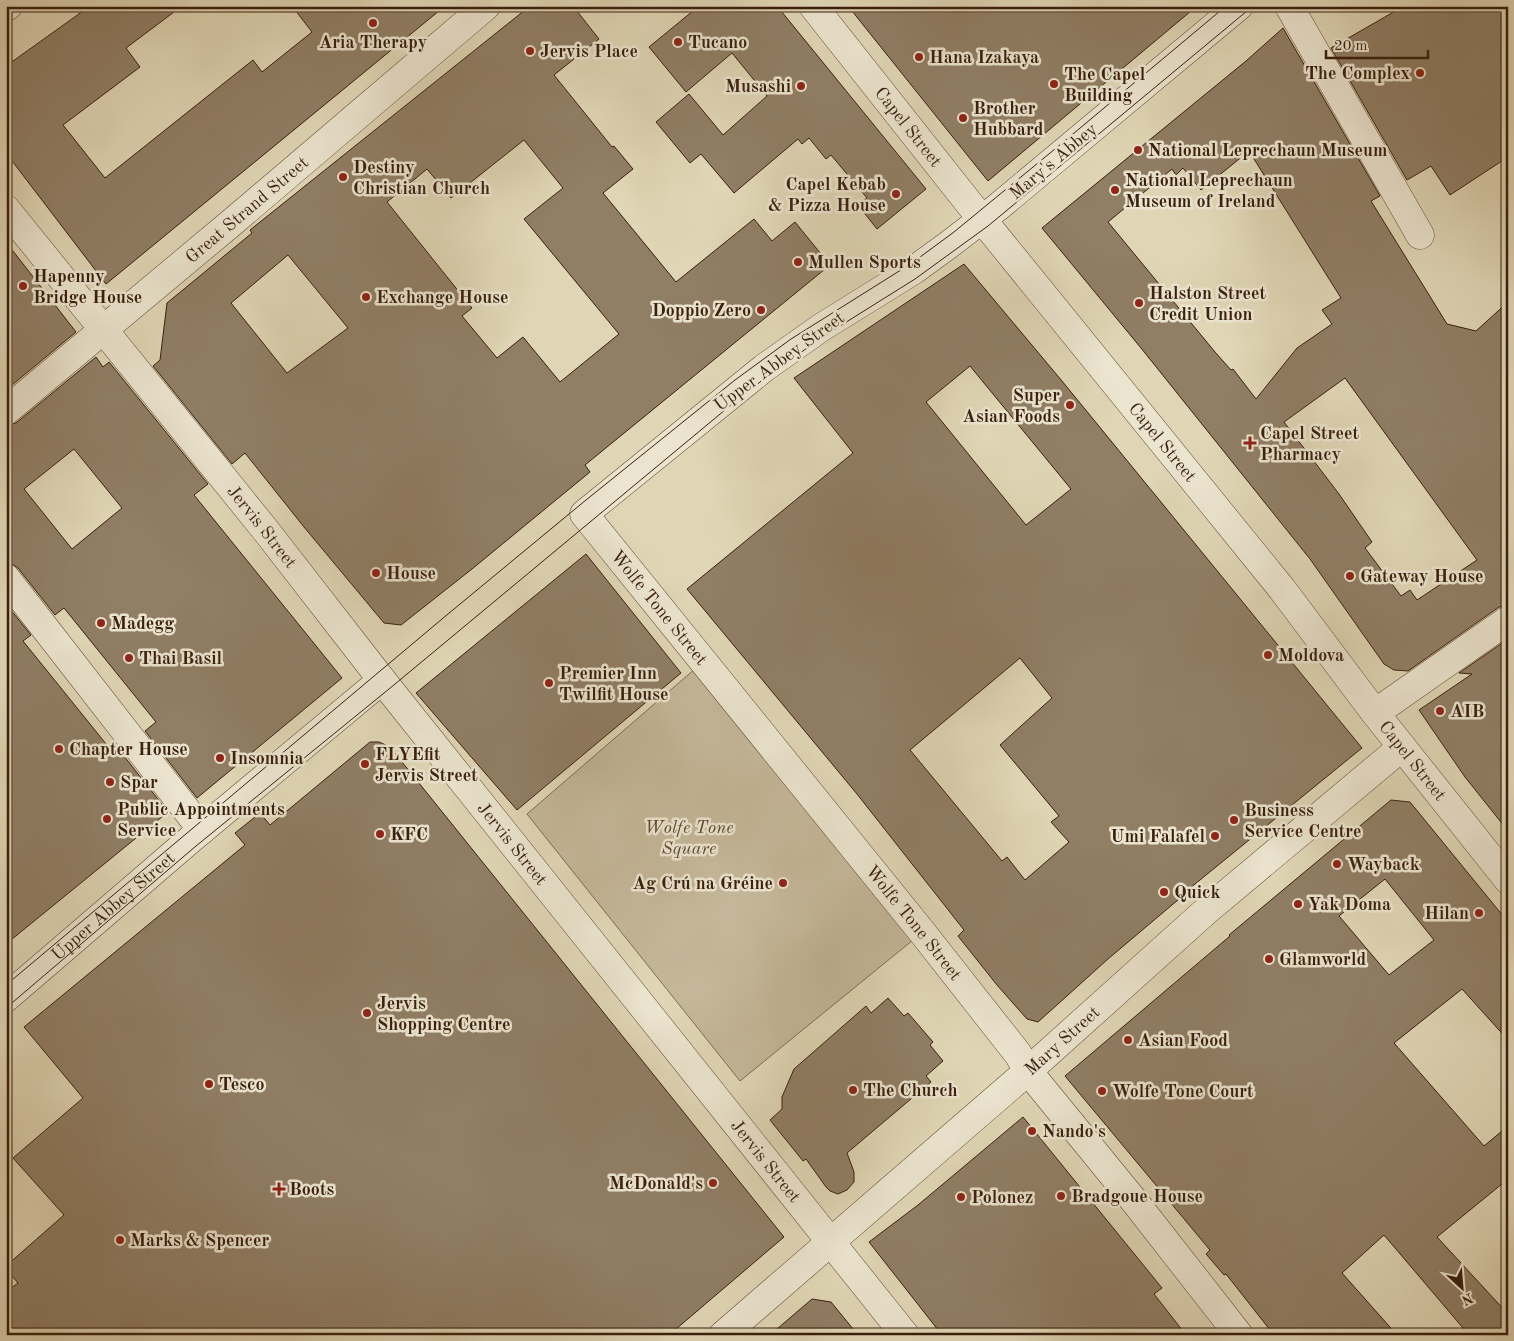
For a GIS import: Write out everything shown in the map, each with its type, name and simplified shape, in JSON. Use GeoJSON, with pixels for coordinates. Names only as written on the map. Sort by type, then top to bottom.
{"type":"FeatureCollection","features":[{"type":"Feature","properties":{"kind":"street","name":"Great Strand Street"},"geometry":{"type":"LineString","coordinates":[[6,410],[104,330],[486,6]]}},
{"type":"Feature","properties":{"kind":"street","name":"Capel Street"},"geometry":{"type":"LineString","coordinates":[[813,6],[982,219],[1282,589],[1375,713],[1508,880]]}},
{"type":"Feature","properties":{"kind":"street","name":"Mary's Abbey"},"geometry":{"type":"LineString","coordinates":[[982,219],[1239,6]]}},
{"type":"Feature","properties":{"kind":"street"},"geometry":{"type":"LineString","coordinates":[[1289,6],[1420,235]]}},
{"type":"Feature","properties":{"kind":"street","name":"Jervis Street"},"geometry":{"type":"LineString","coordinates":[[6,209],[267,532],[382,680],[905,1335]]}},
{"type":"Feature","properties":{"kind":"street","name":"Upper Abbey Street"},"geometry":{"type":"LineString","coordinates":[[584,514],[764,368],[822,327],[914,270],[982,219]]}},
{"type":"Feature","properties":{"kind":"street","name":"Wolfe Tone Street"},"geometry":{"type":"LineString","coordinates":[[584,514],[922,932],[1018,1054],[1028,1072],[1135,1202],[1240,1335]]}},
{"type":"Feature","properties":{"kind":"street"},"geometry":{"type":"LineString","coordinates":[[6,578],[202,830]]}},
{"type":"Feature","properties":{"kind":"street"},"geometry":{"type":"LineString","coordinates":[[1375,713],[1508,620]]}},
{"type":"Feature","properties":{"kind":"street","name":"Upper Abbey Street"},"geometry":{"type":"LineString","coordinates":[[6,998],[202,830],[382,680]]}},
{"type":"Feature","properties":{"kind":"street","name":"Mary Street"},"geometry":{"type":"LineString","coordinates":[[723,1335],[1028,1072],[1206,911],[1402,747]]}},
{"type":"Feature","properties":{"kind":"green space","name":"Wolfe Tone Square"},"geometry":{"type":"Polygon","coordinates":[[[696,668],[913,940],[740,1081],[527,814],[696,668]]]}},
{"type":"Feature","properties":{"kind":"building"},"geometry":{"type":"Polygon","coordinates":[[[90,6],[182,6],[126,48],[140,67],[63,125],[105,178],[253,60],[262,72],[312,32],[292,6],[445,6],[106,284],[6,153],[6,66],[90,6]]]}},
{"type":"Feature","properties":{"kind":"building"},"geometry":{"type":"Polygon","coordinates":[[[530,6],[573,6],[599,39],[554,75],[612,147],[614,146],[633,169],[603,193],[676,282],[754,219],[772,241],[795,222],[830,265],[585,465],[590,472],[401,625],[384,623],[245,453],[232,464],[153,366],[160,360],[167,303],[252,233],[250,230],[530,6]],[[524,140],[451,198],[427,169],[387,202],[472,308],[462,316],[497,358],[523,337],[560,382],[619,334],[524,219],[563,188],[524,140]],[[288,255],[231,303],[287,373],[348,328],[288,255]]]}},
{"type":"Feature","properties":{"kind":"building"},"geometry":{"type":"Polygon","coordinates":[[[699,6],[777,6],[926,189],[877,229],[858,205],[867,198],[831,155],[826,159],[809,138],[802,144],[798,139],[734,193],[701,154],[690,163],[656,122],[689,94],[723,135],[767,96],[732,53],[686,92],[649,47],[699,6]]]}},
{"type":"Feature","properties":{"kind":"building","name":"The Capel Building"},"geometry":{"type":"Polygon","coordinates":[[[848,6],[1197,6],[988,181],[848,6]]]}},
{"type":"Feature","properties":{"kind":"building"},"geometry":{"type":"Polygon","coordinates":[[[1404,6],[1508,6],[1508,157],[1450,195],[1431,166],[1407,180],[1331,48],[1404,6]]]}},
{"type":"Feature","properties":{"kind":"building"},"geometry":{"type":"Polygon","coordinates":[[[1283,28],[1380,196],[1371,201],[1447,324],[1476,331],[1508,302],[1508,605],[1499,607],[1408,671],[1394,670],[1384,664],[1310,559],[1042,228],[1246,61],[1283,28]],[[1249,151],[1201,190],[1183,168],[1176,175],[1172,169],[1108,222],[1215,352],[1231,370],[1233,369],[1256,399],[1297,348],[1332,324],[1322,310],[1341,298],[1249,151]],[[1345,378],[1284,422],[1339,494],[1372,542],[1365,548],[1401,596],[1410,590],[1417,600],[1477,560],[1345,378]]]}},
{"type":"Feature","properties":{"kind":"building","name":"Hapenny Bridge House"},"geometry":{"type":"Polygon","coordinates":[[[6,242],[76,332],[6,390],[6,242]]]}},
{"type":"Feature","properties":{"kind":"building"},"geometry":{"type":"Polygon","coordinates":[[[964,264],[1362,748],[1184,893],[1038,1022],[1027,1019],[997,985],[958,936],[964,930],[857,794],[687,589],[853,453],[794,378],[964,264]],[[970,366],[926,402],[1026,525],[1071,489],[970,366]],[[1020,658],[910,750],[1002,861],[1007,857],[1025,880],[1069,842],[1051,822],[1059,816],[1000,745],[1052,698],[1020,658]]]}},
{"type":"Feature","properties":{"kind":"building"},"geometry":{"type":"Polygon","coordinates":[[[96,357],[103,367],[109,362],[208,484],[194,495],[342,678],[197,798],[145,731],[156,722],[64,608],[55,615],[18,568],[6,563],[6,426],[16,423],[96,357]],[[74,449],[24,489],[72,549],[122,508],[74,449]]]}},
{"type":"Feature","properties":{"kind":"building","name":"Premier Inn Twilfit House"},"geometry":{"type":"Polygon","coordinates":[[[586,554],[681,673],[517,810],[416,693],[586,554]]]}},
{"type":"Feature","properties":{"kind":"building","name":"Chapter House"},"geometry":{"type":"Polygon","coordinates":[[[6,604],[31,635],[23,641],[115,755],[120,751],[168,812],[6,944],[6,604]]]}},
{"type":"Feature","properties":{"kind":"building"},"geometry":{"type":"Polygon","coordinates":[[[1508,639],[1508,831],[1465,777],[1419,710],[1472,674],[1459,673],[1508,639]]]}},
{"type":"Feature","properties":{"kind":"building","name":"Jervis Shopping Centre"},"geometry":{"type":"Polygon","coordinates":[[[370,742],[379,742],[390,747],[784,1237],[669,1335],[6,1335],[6,1292],[18,1283],[6,1269],[6,1266],[64,1215],[13,1158],[83,1098],[24,1027],[245,845],[235,833],[260,813],[270,825],[370,742]]]}},
{"type":"Feature","properties":{"kind":"building"},"geometry":{"type":"Polygon","coordinates":[[[1391,800],[1410,802],[1508,922],[1508,1040],[1462,989],[1394,1043],[1484,1146],[1508,1126],[1508,1179],[1437,1237],[1508,1314],[1508,1335],[1469,1335],[1384,1235],[1342,1273],[1397,1335],[1274,1335],[1226,1274],[1224,1275],[1206,1254],[1210,1250],[1065,1076],[1229,935],[1391,800]],[[1385,879],[1339,916],[1389,975],[1434,940],[1385,879]]]}},
{"type":"Feature","properties":{"kind":"building","name":"The Church"},"geometry":{"type":"Polygon","coordinates":[[[888,998],[904,1016],[908,1013],[933,1042],[930,1045],[943,1061],[926,1076],[931,1082],[847,1153],[854,1172],[854,1182],[847,1190],[838,1194],[826,1187],[806,1159],[803,1161],[770,1120],[782,1109],[782,1097],[794,1069],[866,1006],[871,1013],[888,998]]]}},
{"type":"Feature","properties":{"kind":"building"},"geometry":{"type":"Polygon","coordinates":[[[1023,1117],[1162,1288],[1154,1294],[1186,1335],[942,1335],[869,1242],[918,1205],[1023,1117]]]}},
{"type":"Feature","properties":{"kind":"building"},"geometry":{"type":"Polygon","coordinates":[[[812,1299],[831,1302],[858,1335],[770,1335],[812,1299]]]}},
{"type":"Feature","properties":{"kind":"tram line"},"geometry":{"type":"LineString","coordinates":[[6,985],[448,614],[735,380],[791,339],[912,263],[954,232],[1226,6]]}},
{"type":"Feature","properties":{"kind":"tram line"},"geometry":{"type":"LineString","coordinates":[[6,1008],[196,846],[389,689],[737,400],[824,336],[915,279],[988,226],[1253,6]]}},
{"type":"Feature","properties":{"kind":"place","name":"Aria Therapy"},"geometry":{"type":"Point","coordinates":[373,23]}},
{"type":"Feature","properties":{"kind":"place","name":"Tucano"},"geometry":{"type":"Point","coordinates":[678,42]}},
{"type":"Feature","properties":{"kind":"place","name":"Jervis Place"},"geometry":{"type":"Point","coordinates":[530,51]}},
{"type":"Feature","properties":{"kind":"place","name":"Hana Izakaya"},"geometry":{"type":"Point","coordinates":[919,57]}},
{"type":"Feature","properties":{"kind":"place","name":"The Complex"},"geometry":{"type":"Point","coordinates":[1420,73]}},
{"type":"Feature","properties":{"kind":"place","name":"The Capel Building"},"geometry":{"type":"Point","coordinates":[1054,84]}},
{"type":"Feature","properties":{"kind":"place","name":"Musashi"},"geometry":{"type":"Point","coordinates":[801,86]}},
{"type":"Feature","properties":{"kind":"place","name":"Brother Hubbard"},"geometry":{"type":"Point","coordinates":[963,118]}},
{"type":"Feature","properties":{"kind":"place","name":"National Leprechaun Museum"},"geometry":{"type":"Point","coordinates":[1138,150]}},
{"type":"Feature","properties":{"kind":"place","name":"Destiny Christian Church"},"geometry":{"type":"Point","coordinates":[343,177]}},
{"type":"Feature","properties":{"kind":"place","name":"National Leprechaun Museum of Ireland"},"geometry":{"type":"Point","coordinates":[1115,190]}},
{"type":"Feature","properties":{"kind":"place","name":"Capel Kebab & Pizza House"},"geometry":{"type":"Point","coordinates":[896,194]}},
{"type":"Feature","properties":{"kind":"place","name":"Mullen Sports"},"geometry":{"type":"Point","coordinates":[798,262]}},
{"type":"Feature","properties":{"kind":"place","name":"Hapenny Bridge House"},"geometry":{"type":"Point","coordinates":[23,286]}},
{"type":"Feature","properties":{"kind":"place","name":"Exchange House"},"geometry":{"type":"Point","coordinates":[366,297]}},
{"type":"Feature","properties":{"kind":"place","name":"Halston Street Credit Union"},"geometry":{"type":"Point","coordinates":[1139,303]}},
{"type":"Feature","properties":{"kind":"place","name":"Doppio Zero"},"geometry":{"type":"Point","coordinates":[761,310]}},
{"type":"Feature","properties":{"kind":"place","name":"Super Asian Foods"},"geometry":{"type":"Point","coordinates":[1070,405]}},
{"type":"Feature","properties":{"kind":"place","name":"Capel Street Pharmacy"},"geometry":{"type":"Point","coordinates":[1250,443]}},
{"type":"Feature","properties":{"kind":"place","name":"House"},"geometry":{"type":"Point","coordinates":[376,573]}},
{"type":"Feature","properties":{"kind":"place","name":"Gateway House"},"geometry":{"type":"Point","coordinates":[1350,576]}},
{"type":"Feature","properties":{"kind":"place","name":"Madegg"},"geometry":{"type":"Point","coordinates":[101,623]}},
{"type":"Feature","properties":{"kind":"place","name":"Moldova"},"geometry":{"type":"Point","coordinates":[1268,655]}},
{"type":"Feature","properties":{"kind":"place","name":"Thai Basil"},"geometry":{"type":"Point","coordinates":[129,658]}},
{"type":"Feature","properties":{"kind":"place","name":"Premier Inn Twilfit House"},"geometry":{"type":"Point","coordinates":[549,683]}},
{"type":"Feature","properties":{"kind":"place","name":"AIB"},"geometry":{"type":"Point","coordinates":[1440,711]}},
{"type":"Feature","properties":{"kind":"place","name":"Chapter House"},"geometry":{"type":"Point","coordinates":[59,749]}},
{"type":"Feature","properties":{"kind":"place","name":"Insomnia"},"geometry":{"type":"Point","coordinates":[220,758]}},
{"type":"Feature","properties":{"kind":"place","name":"FLYEfit Jervis Street"},"geometry":{"type":"Point","coordinates":[365,764]}},
{"type":"Feature","properties":{"kind":"place","name":"Spar"},"geometry":{"type":"Point","coordinates":[110,782]}},
{"type":"Feature","properties":{"kind":"place","name":"Public Appointments Service"},"geometry":{"type":"Point","coordinates":[107,819]}},
{"type":"Feature","properties":{"kind":"place","name":"Business Service Centre"},"geometry":{"type":"Point","coordinates":[1234,820]}},
{"type":"Feature","properties":{"kind":"place","name":"KFC"},"geometry":{"type":"Point","coordinates":[380,834]}},
{"type":"Feature","properties":{"kind":"place","name":"Umi Falafel"},"geometry":{"type":"Point","coordinates":[1215,836]}},
{"type":"Feature","properties":{"kind":"place","name":"Wayback"},"geometry":{"type":"Point","coordinates":[1337,864]}},
{"type":"Feature","properties":{"kind":"place","name":"Ag Crú na Gréine"},"geometry":{"type":"Point","coordinates":[783,883]}},
{"type":"Feature","properties":{"kind":"place","name":"Quick"},"geometry":{"type":"Point","coordinates":[1164,892]}},
{"type":"Feature","properties":{"kind":"place","name":"Yak Doma"},"geometry":{"type":"Point","coordinates":[1298,904]}},
{"type":"Feature","properties":{"kind":"place","name":"Hilan"},"geometry":{"type":"Point","coordinates":[1479,913]}},
{"type":"Feature","properties":{"kind":"place","name":"Glamworld"},"geometry":{"type":"Point","coordinates":[1269,959]}},
{"type":"Feature","properties":{"kind":"place","name":"Jervis Shopping Centre"},"geometry":{"type":"Point","coordinates":[367,1013]}},
{"type":"Feature","properties":{"kind":"place","name":"Asian Food"},"geometry":{"type":"Point","coordinates":[1128,1040]}},
{"type":"Feature","properties":{"kind":"place","name":"Tesco"},"geometry":{"type":"Point","coordinates":[209,1084]}},
{"type":"Feature","properties":{"kind":"place","name":"The Church"},"geometry":{"type":"Point","coordinates":[853,1090]}},
{"type":"Feature","properties":{"kind":"place","name":"Wolfe Tone Court"},"geometry":{"type":"Point","coordinates":[1102,1091]}},
{"type":"Feature","properties":{"kind":"place","name":"Nando's"},"geometry":{"type":"Point","coordinates":[1032,1131]}},
{"type":"Feature","properties":{"kind":"place","name":"McDonald's"},"geometry":{"type":"Point","coordinates":[713,1183]}},
{"type":"Feature","properties":{"kind":"place","name":"Boots"},"geometry":{"type":"Point","coordinates":[279,1189]}},
{"type":"Feature","properties":{"kind":"place","name":"Bradgoue House"},"geometry":{"type":"Point","coordinates":[1061,1196]}},
{"type":"Feature","properties":{"kind":"place","name":"Polonez"},"geometry":{"type":"Point","coordinates":[961,1197]}},
{"type":"Feature","properties":{"kind":"place","name":"Marks & Spencer"},"geometry":{"type":"Point","coordinates":[120,1240]}}]}
